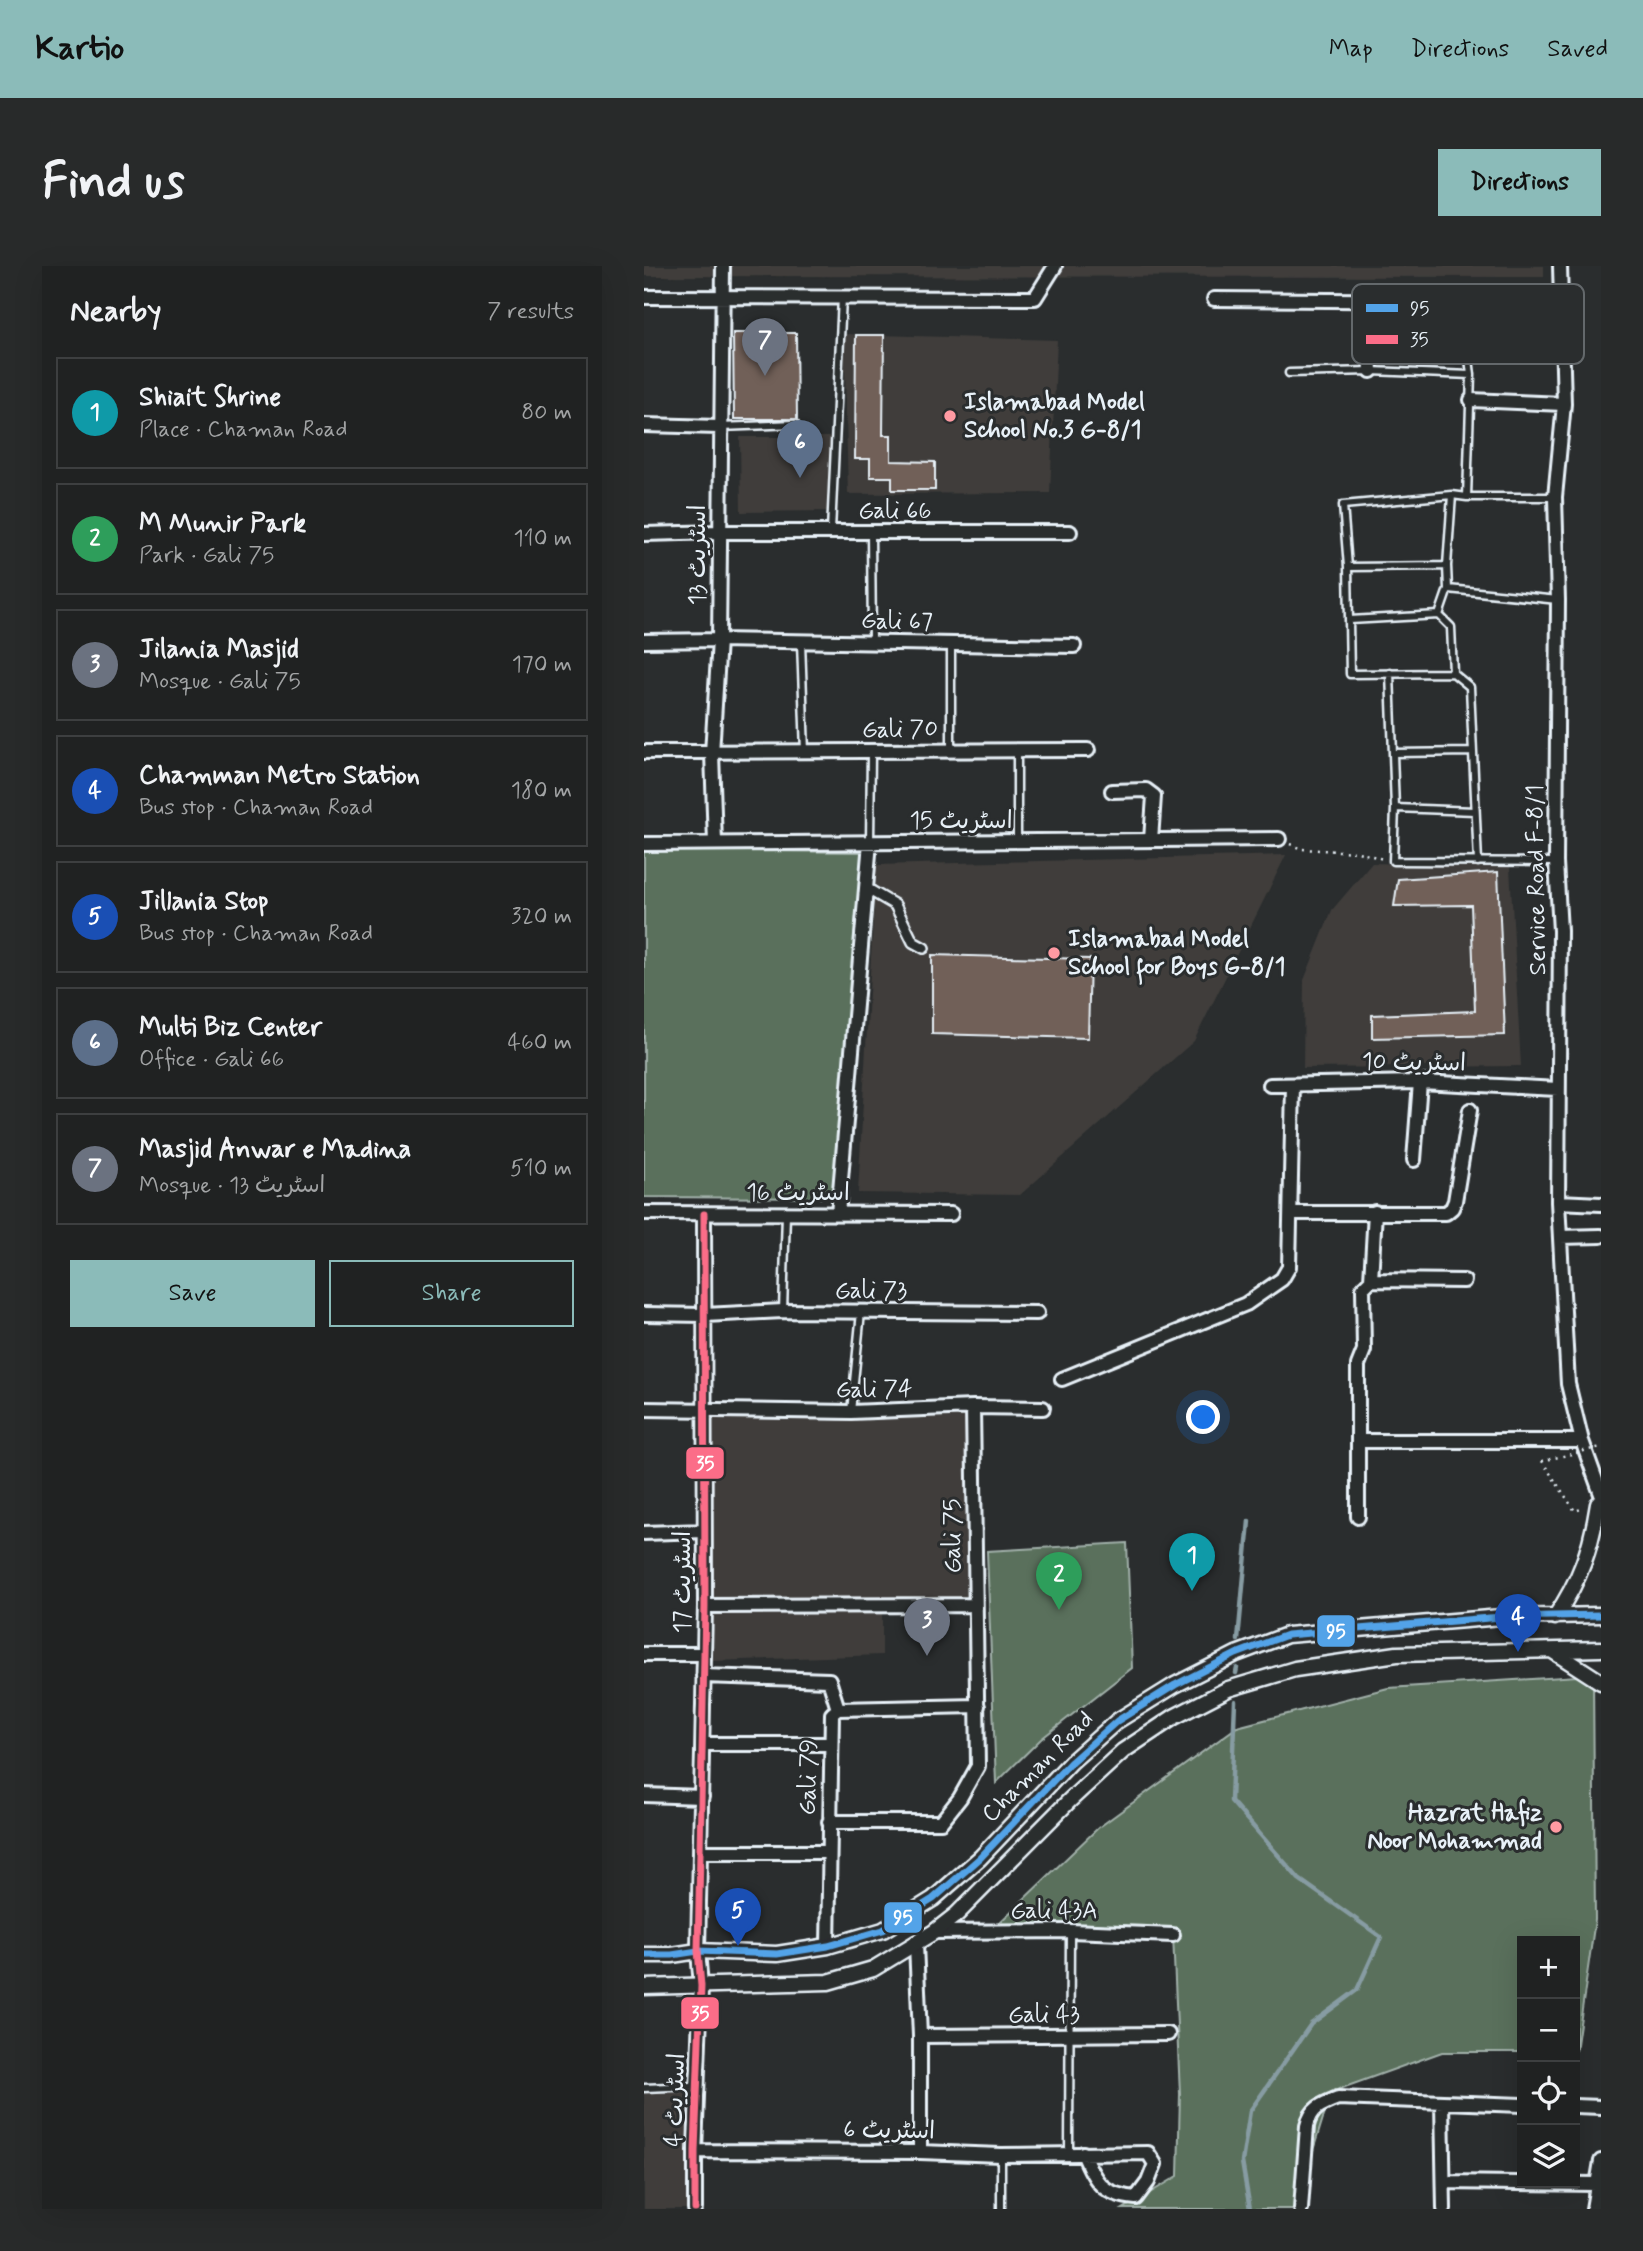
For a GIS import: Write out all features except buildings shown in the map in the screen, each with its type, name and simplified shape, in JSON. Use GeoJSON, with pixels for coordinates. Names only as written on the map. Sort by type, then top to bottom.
{"type":"FeatureCollection","features":[{"type":"Feature","properties":{"kind":"street","name":"اسٹریٹ 13"},"geometry":{"type":"LineString","coordinates":[[716,843],[712,753],[719,640],[719,427],[723,266]]}},
{"type":"Feature","properties":{"kind":"street"},"geometry":{"type":"LineString","coordinates":[[644,297],[723,295],[1035,298],[1055,266]]}},
{"type":"Feature","properties":{"kind":"street","name":"Service Road F-8/1"},"geometry":{"type":"LineString","coordinates":[[1560,266],[1561,284]]}},
{"type":"Feature","properties":{"kind":"street"},"geometry":{"type":"LineString","coordinates":[[1214,299],[1352,299]]}},
{"type":"Feature","properties":{"kind":"street"},"geometry":{"type":"LineString","coordinates":[[1371,364],[1371,371]]}},
{"type":"Feature","properties":{"kind":"street","name":"Service Road F-8/1"},"geometry":{"type":"LineString","coordinates":[[1563,364],[1564,404],[1555,497],[1558,600],[1556,862],[1560,932],[1558,1202],[1568,1384],[1600,1501]]}},
{"type":"Feature","properties":{"kind":"street"},"geometry":{"type":"LineString","coordinates":[[1471,400],[1564,404]]}},
{"type":"Feature","properties":{"kind":"street"},"geometry":{"type":"LineString","coordinates":[[644,425],[719,427]]}},
{"type":"Feature","properties":{"kind":"street","name":"Gali 66"},"geometry":{"type":"LineString","coordinates":[[644,534],[720,531],[1070,532]]}},
{"type":"Feature","properties":{"kind":"street","name":"Gali 67"},"geometry":{"type":"LineString","coordinates":[[644,641],[1074,646]]}},
{"type":"Feature","properties":{"kind":"street","name":"Gali 70"},"geometry":{"type":"LineString","coordinates":[[644,752],[1088,750]]}},
{"type":"Feature","properties":{"kind":"street"},"geometry":{"type":"LineString","coordinates":[[1112,791],[1146,790],[1154,796],[1151,840]]}},
{"type":"Feature","properties":{"kind":"street","name":"اسٹریٹ 15"},"geometry":{"type":"LineString","coordinates":[[644,844],[1279,839]]}},
{"type":"Feature","properties":{"kind":"street"},"geometry":{"type":"LineString","coordinates":[[838,1214],[870,842]]}},
{"type":"Feature","properties":{"kind":"street"},"geometry":{"type":"LineString","coordinates":[[866,888],[895,905],[913,942],[924,948]]}},
{"type":"Feature","properties":{"kind":"street"},"geometry":{"type":"LineString","coordinates":[[1414,1160],[1420,1082]]}},
{"type":"Feature","properties":{"kind":"street","name":"اسٹریٹ 10"},"geometry":{"type":"LineString","coordinates":[[1270,1085],[1420,1082],[1558,1089]]}},
{"type":"Feature","properties":{"kind":"street"},"geometry":{"type":"LineString","coordinates":[[1062,1379],[1246,1304],[1282,1279],[1289,1268],[1293,1085]]}},
{"type":"Feature","properties":{"kind":"street"},"geometry":{"type":"LineString","coordinates":[[1291,1213],[1446,1213],[1452,1209],[1469,1110]]}},
{"type":"Feature","properties":{"kind":"street"},"geometry":{"type":"LineString","coordinates":[[1558,1202],[1601,1204]]}},
{"type":"Feature","properties":{"kind":"street"},"geometry":{"type":"LineString","coordinates":[[1358,1517],[1358,1365],[1364,1350],[1363,1288],[1371,1280],[1375,1212]]}},
{"type":"Feature","properties":{"kind":"street","name":"اسٹریٹ 16"},"geometry":{"type":"LineString","coordinates":[[644,1213],[951,1214]]}},
{"type":"Feature","properties":{"kind":"street","name":"اسٹریٹ 17"},"geometry":{"type":"LineString","coordinates":[[698,1951],[705,1606],[704,1214]]}},
{"type":"Feature","properties":{"kind":"street"},"geometry":{"type":"LineString","coordinates":[[1560,1237],[1601,1236]]}},
{"type":"Feature","properties":{"kind":"street"},"geometry":{"type":"LineString","coordinates":[[1371,1280],[1464,1281]]}},
{"type":"Feature","properties":{"kind":"street","name":"Gali 73"},"geometry":{"type":"LineString","coordinates":[[644,1314],[705,1315],[783,1311],[1037,1313]]}},
{"type":"Feature","properties":{"kind":"street","name":"Gali 75"},"geometry":{"type":"LineString","coordinates":[[829,1822],[941,1822],[960,1798],[978,1766],[973,1408]]}},
{"type":"Feature","properties":{"kind":"street","name":"Gali 74"},"geometry":{"type":"LineString","coordinates":[[644,1409],[851,1412],[1043,1408]]}},
{"type":"Feature","properties":{"kind":"street"},"geometry":{"type":"LineString","coordinates":[[1357,1441],[1583,1441]]}},
{"type":"Feature","properties":{"kind":"street"},"geometry":{"type":"LineString","coordinates":[[1555,1617],[1572,1592],[1585,1564],[1600,1501]]}},
{"type":"Feature","properties":{"kind":"street"},"geometry":{"type":"LineString","coordinates":[[644,1533],[704,1531]]}},
{"type":"Feature","properties":{"kind":"street"},"geometry":{"type":"LineString","coordinates":[[705,1606],[975,1605]]}},
{"type":"Feature","properties":{"kind":"street","name":"Chaman Road"},"geometry":{"type":"LineString","coordinates":[[644,1955],[673,1955],[698,1951],[777,1954],[828,1946],[883,1930],[933,1899],[980,1858],[1071,1762],[1117,1721],[1175,1685],[1236,1654],[1287,1635],[1502,1617],[1601,1615]]}},
{"type":"Feature","properties":{"kind":"street","name":"Chaman Road"},"geometry":{"type":"LineString","coordinates":[[644,1987],[828,1982],[873,1969],[916,1944],[957,1914],[1070,1800],[1123,1751],[1174,1717],[1228,1689],[1295,1669],[1397,1654],[1601,1649]]}},
{"type":"Feature","properties":{"kind":"street"},"geometry":{"type":"LineString","coordinates":[[1553,1651],[1601,1682]]}},
{"type":"Feature","properties":{"kind":"street"},"geometry":{"type":"LineString","coordinates":[[644,1654],[703,1654]]}},
{"type":"Feature","properties":{"kind":"street"},"geometry":{"type":"LineString","coordinates":[[703,1676],[830,1680],[838,1709]]}},
{"type":"Feature","properties":{"kind":"street","name":"Gali 79"},"geometry":{"type":"LineString","coordinates":[[828,1946],[832,1714],[838,1709],[978,1706]]}},
{"type":"Feature","properties":{"kind":"street"},"geometry":{"type":"LineString","coordinates":[[703,1744],[831,1744]]}},
{"type":"Feature","properties":{"kind":"street"},"geometry":{"type":"LineString","coordinates":[[644,1795],[702,1797]]}},
{"type":"Feature","properties":{"kind":"street"},"geometry":{"type":"LineString","coordinates":[[701,1852],[828,1852]]}},
{"type":"Feature","properties":{"kind":"street","name":"Gali 43A"},"geometry":{"type":"LineString","coordinates":[[934,1932],[1070,1931],[1173,1935]]}},
{"type":"Feature","properties":{"kind":"street"},"geometry":{"type":"LineString","coordinates":[[916,1944],[920,2036],[920,2151]]}},
{"type":"Feature","properties":{"kind":"street","name":"اسٹریٹ 4"},"geometry":{"type":"LineString","coordinates":[[695,2209],[696,2086],[701,1986],[698,1951]]}},
{"type":"Feature","properties":{"kind":"street","name":"Gali 43"},"geometry":{"type":"LineString","coordinates":[[920,2036],[1168,2034]]}},
{"type":"Feature","properties":{"kind":"street"},"geometry":{"type":"LineString","coordinates":[[1301,2209],[1307,2126],[1309,2116],[1319,2105],[1338,2098],[1517,2105]]}},
{"type":"Feature","properties":{"kind":"street"},"geometry":{"type":"LineString","coordinates":[[1441,2102],[1444,2209]]}},
{"type":"Feature","properties":{"kind":"street"},"geometry":{"type":"LineString","coordinates":[[1580,2106],[1601,2107]]}},
{"type":"Feature","properties":{"kind":"street","name":"اسٹریٹ 6"},"geometry":{"type":"LineString","coordinates":[[695,2151],[920,2151],[1001,2155],[1083,2153],[1147,2153],[1155,2164],[1148,2182],[1136,2198],[1116,2196],[1099,2185],[1083,2153]]}},
{"type":"Feature","properties":{"kind":"street"},"geometry":{"type":"LineString","coordinates":[[1593,2209],[1601,2161]]}},
{"type":"Feature","properties":{"kind":"street"},"geometry":{"type":"LineString","coordinates":[[1445,2182],[1596,2184]]}},
{"type":"Feature","properties":{"kind":"lane"},"geometry":{"type":"LineString","coordinates":[[831,531],[842,297]]}},
{"type":"Feature","properties":{"kind":"lane"},"geometry":{"type":"LineString","coordinates":[[1467,497],[1470,364]]}},
{"type":"Feature","properties":{"kind":"lane"},"geometry":{"type":"LineString","coordinates":[[1289,373],[1371,371],[1471,375]]}},
{"type":"Feature","properties":{"kind":"lane"},"geometry":{"type":"LineString","coordinates":[[719,427],[795,424]]}},
{"type":"Feature","properties":{"kind":"lane"},"geometry":{"type":"LineString","coordinates":[[1438,615],[1448,589],[1452,495]]}},
{"type":"Feature","properties":{"kind":"lane"},"geometry":{"type":"LineString","coordinates":[[1478,862],[1470,687],[1453,673],[1350,674],[1348,567],[1343,505],[1452,495],[1555,497]]}},
{"type":"Feature","properties":{"kind":"lane"},"geometry":{"type":"LineString","coordinates":[[871,532],[872,643]]}},
{"type":"Feature","properties":{"kind":"lane"},"geometry":{"type":"LineString","coordinates":[[1348,567],[1447,566]]}},
{"type":"Feature","properties":{"kind":"lane"},"geometry":{"type":"LineString","coordinates":[[1448,589],[1558,600]]}},
{"type":"Feature","properties":{"kind":"lane"},"geometry":{"type":"LineString","coordinates":[[1350,620],[1438,615],[1451,627],[1453,673]]}},
{"type":"Feature","properties":{"kind":"lane"},"geometry":{"type":"LineString","coordinates":[[801,641],[805,752]]}},
{"type":"Feature","properties":{"kind":"lane"},"geometry":{"type":"LineString","coordinates":[[951,644],[951,751]]}},
{"type":"Feature","properties":{"kind":"lane"},"geometry":{"type":"LineString","coordinates":[[1390,673],[1395,808],[1393,862],[1556,862]]}},
{"type":"Feature","properties":{"kind":"lane"},"geometry":{"type":"LineString","coordinates":[[1017,750],[1017,841]]}},
{"type":"Feature","properties":{"kind":"lane"},"geometry":{"type":"LineString","coordinates":[[870,842],[872,751]]}},
{"type":"Feature","properties":{"kind":"lane"},"geometry":{"type":"LineString","coordinates":[[1394,753],[1474,752]]}},
{"type":"Feature","properties":{"kind":"lane"},"geometry":{"type":"LineString","coordinates":[[1395,808],[1475,811]]}},
{"type":"Feature","properties":{"kind":"lane"},"geometry":{"type":"LineString","coordinates":[[783,1311],[786,1214]]}},
{"type":"Feature","properties":{"kind":"lane"},"geometry":{"type":"LineString","coordinates":[[851,1412],[861,1312]]}},
{"type":"Feature","properties":{"kind":"lane"},"geometry":{"type":"LineString","coordinates":[[1069,2154],[1070,1931]]}},
{"type":"Feature","properties":{"kind":"lane"},"geometry":{"type":"LineString","coordinates":[[644,2088],[696,2086]]}},
{"type":"Feature","properties":{"kind":"lane"},"geometry":{"type":"LineString","coordinates":[[1001,2155],[1001,2209]]}},
{"type":"Feature","properties":{"kind":"path"},"geometry":{"type":"LineString","coordinates":[[1279,839],[1301,849],[1358,852],[1393,862]]}},
{"type":"Feature","properties":{"kind":"path"},"geometry":{"type":"LineString","coordinates":[[1575,1511],[1542,1461],[1601,1447]]}},
{"type":"Feature","properties":{"kind":"shaded area"},"geometry":{"type":"Polygon","coordinates":[[[644,266],[1544,266],[1544,277],[644,276],[644,266]]]}},
{"type":"Feature","properties":{"kind":"shaded area","name":"Islamabad Model School No.3 G-8/1"},"geometry":{"type":"Polygon","coordinates":[[[844,334],[1057,340],[1050,493],[848,494],[844,334]]]}},
{"type":"Feature","properties":{"kind":"shaded area"},"geometry":{"type":"Polygon","coordinates":[[[740,437],[830,437],[830,511],[741,512],[740,437]]]}},
{"type":"Feature","properties":{"kind":"shaded area","name":"Islamabad Model School for Boys G-8/1"},"geometry":{"type":"Polygon","coordinates":[[[1286,855],[1194,1041],[1020,1195],[858,1193],[876,865],[1286,855]]]}},
{"type":"Feature","properties":{"kind":"shaded area"},"geometry":{"type":"Polygon","coordinates":[[[1372,863],[1510,867],[1521,1066],[1303,1068],[1304,980],[1332,910],[1372,863]]]}},
{"type":"Feature","properties":{"kind":"shaded area"},"geometry":{"type":"Polygon","coordinates":[[[966,1412],[967,1600],[713,1601],[713,1413],[966,1412]]]}},
{"type":"Feature","properties":{"kind":"shaded area"},"geometry":{"type":"Polygon","coordinates":[[[882,1612],[882,1655],[713,1661],[712,1613],[882,1612]]]}},
{"type":"Feature","properties":{"kind":"shaded area"},"geometry":{"type":"Polygon","coordinates":[[[644,2091],[687,2091],[689,2209],[644,2209],[644,2091]]]}},
{"type":"Feature","properties":{"kind":"green space"},"geometry":{"type":"Polygon","coordinates":[[[644,850],[866,852],[834,1198],[644,1197],[644,850]]]}},
{"type":"Feature","properties":{"kind":"green space"},"geometry":{"type":"Polygon","coordinates":[[[1127,1543],[1132,1668],[1041,1739],[996,1783],[987,1551],[1127,1543]]]}},
{"type":"Feature","properties":{"kind":"green space"},"geometry":{"type":"Polygon","coordinates":[[[1593,1675],[1595,1920],[1580,2023],[1580,1936],[1517,1936],[1517,2052],[1442,2052],[1331,2092],[1295,2209],[1123,2209],[1178,2176],[1180,2094],[1173,1935],[997,1925],[1098,1828],[1237,1727],[1388,1688],[1593,1675]]]}},
{"type":"Feature","properties":{"kind":"waterway"},"geometry":{"type":"LineString","coordinates":[[1238,1640],[1249,1521]]}},
{"type":"Feature","properties":{"kind":"waterway"},"geometry":{"type":"LineString","coordinates":[[1236,1673],[1237,1668]]}},
{"type":"Feature","properties":{"kind":"waterway"},"geometry":{"type":"LineString","coordinates":[[1235,1701],[1231,1801],[1299,1879],[1381,1937],[1357,1990],[1311,2024],[1250,2111],[1242,2162],[1250,2209]]}},
{"type":"Feature","properties":{"kind":"transit line","name":"35"},"geometry":{"type":"LineString","coordinates":[[695,2209],[701,1986],[698,1951],[705,1606],[704,1214]]}},
{"type":"Feature","properties":{"kind":"transit line","name":"95"},"geometry":{"type":"LineString","coordinates":[[644,1955],[698,1951],[777,1954],[828,1946],[883,1930],[933,1899],[980,1858],[1071,1762],[1117,1721],[1175,1685],[1236,1654],[1287,1635],[1501,1617],[1601,1615]]}},
{"type":"Feature","properties":{"kind":"place","name":"Masjid Anwar e Madina"},"geometry":{"type":"Point","coordinates":[765,376]}},
{"type":"Feature","properties":{"kind":"place","name":"Islamabad Model School No.3 G-8/1"},"geometry":{"type":"Point","coordinates":[950,416]}},
{"type":"Feature","properties":{"kind":"place","name":"Multi Biz Center"},"geometry":{"type":"Point","coordinates":[800,478]}},
{"type":"Feature","properties":{"kind":"place","name":"Islamabad Model School for Boys G-8/1"},"geometry":{"type":"Point","coordinates":[1054,953]}},
{"type":"Feature","properties":{"kind":"place","name":"Shiait Shrine"},"geometry":{"type":"Point","coordinates":[1192,1591]}},
{"type":"Feature","properties":{"kind":"place","name":"M Munir Park"},"geometry":{"type":"Point","coordinates":[1059,1610]}},
{"type":"Feature","properties":{"kind":"place","name":"Chamman Metro Station"},"geometry":{"type":"Point","coordinates":[1518,1652]}},
{"type":"Feature","properties":{"kind":"place","name":"Jilania Masjid"},"geometry":{"type":"Point","coordinates":[927,1656]}},
{"type":"Feature","properties":{"kind":"place","name":"Hazrat Hafiz Noor Mohammad"},"geometry":{"type":"Point","coordinates":[1556,1827]}},
{"type":"Feature","properties":{"kind":"place","name":"Jillania Stop"},"geometry":{"type":"Point","coordinates":[738,1946]}}]}
